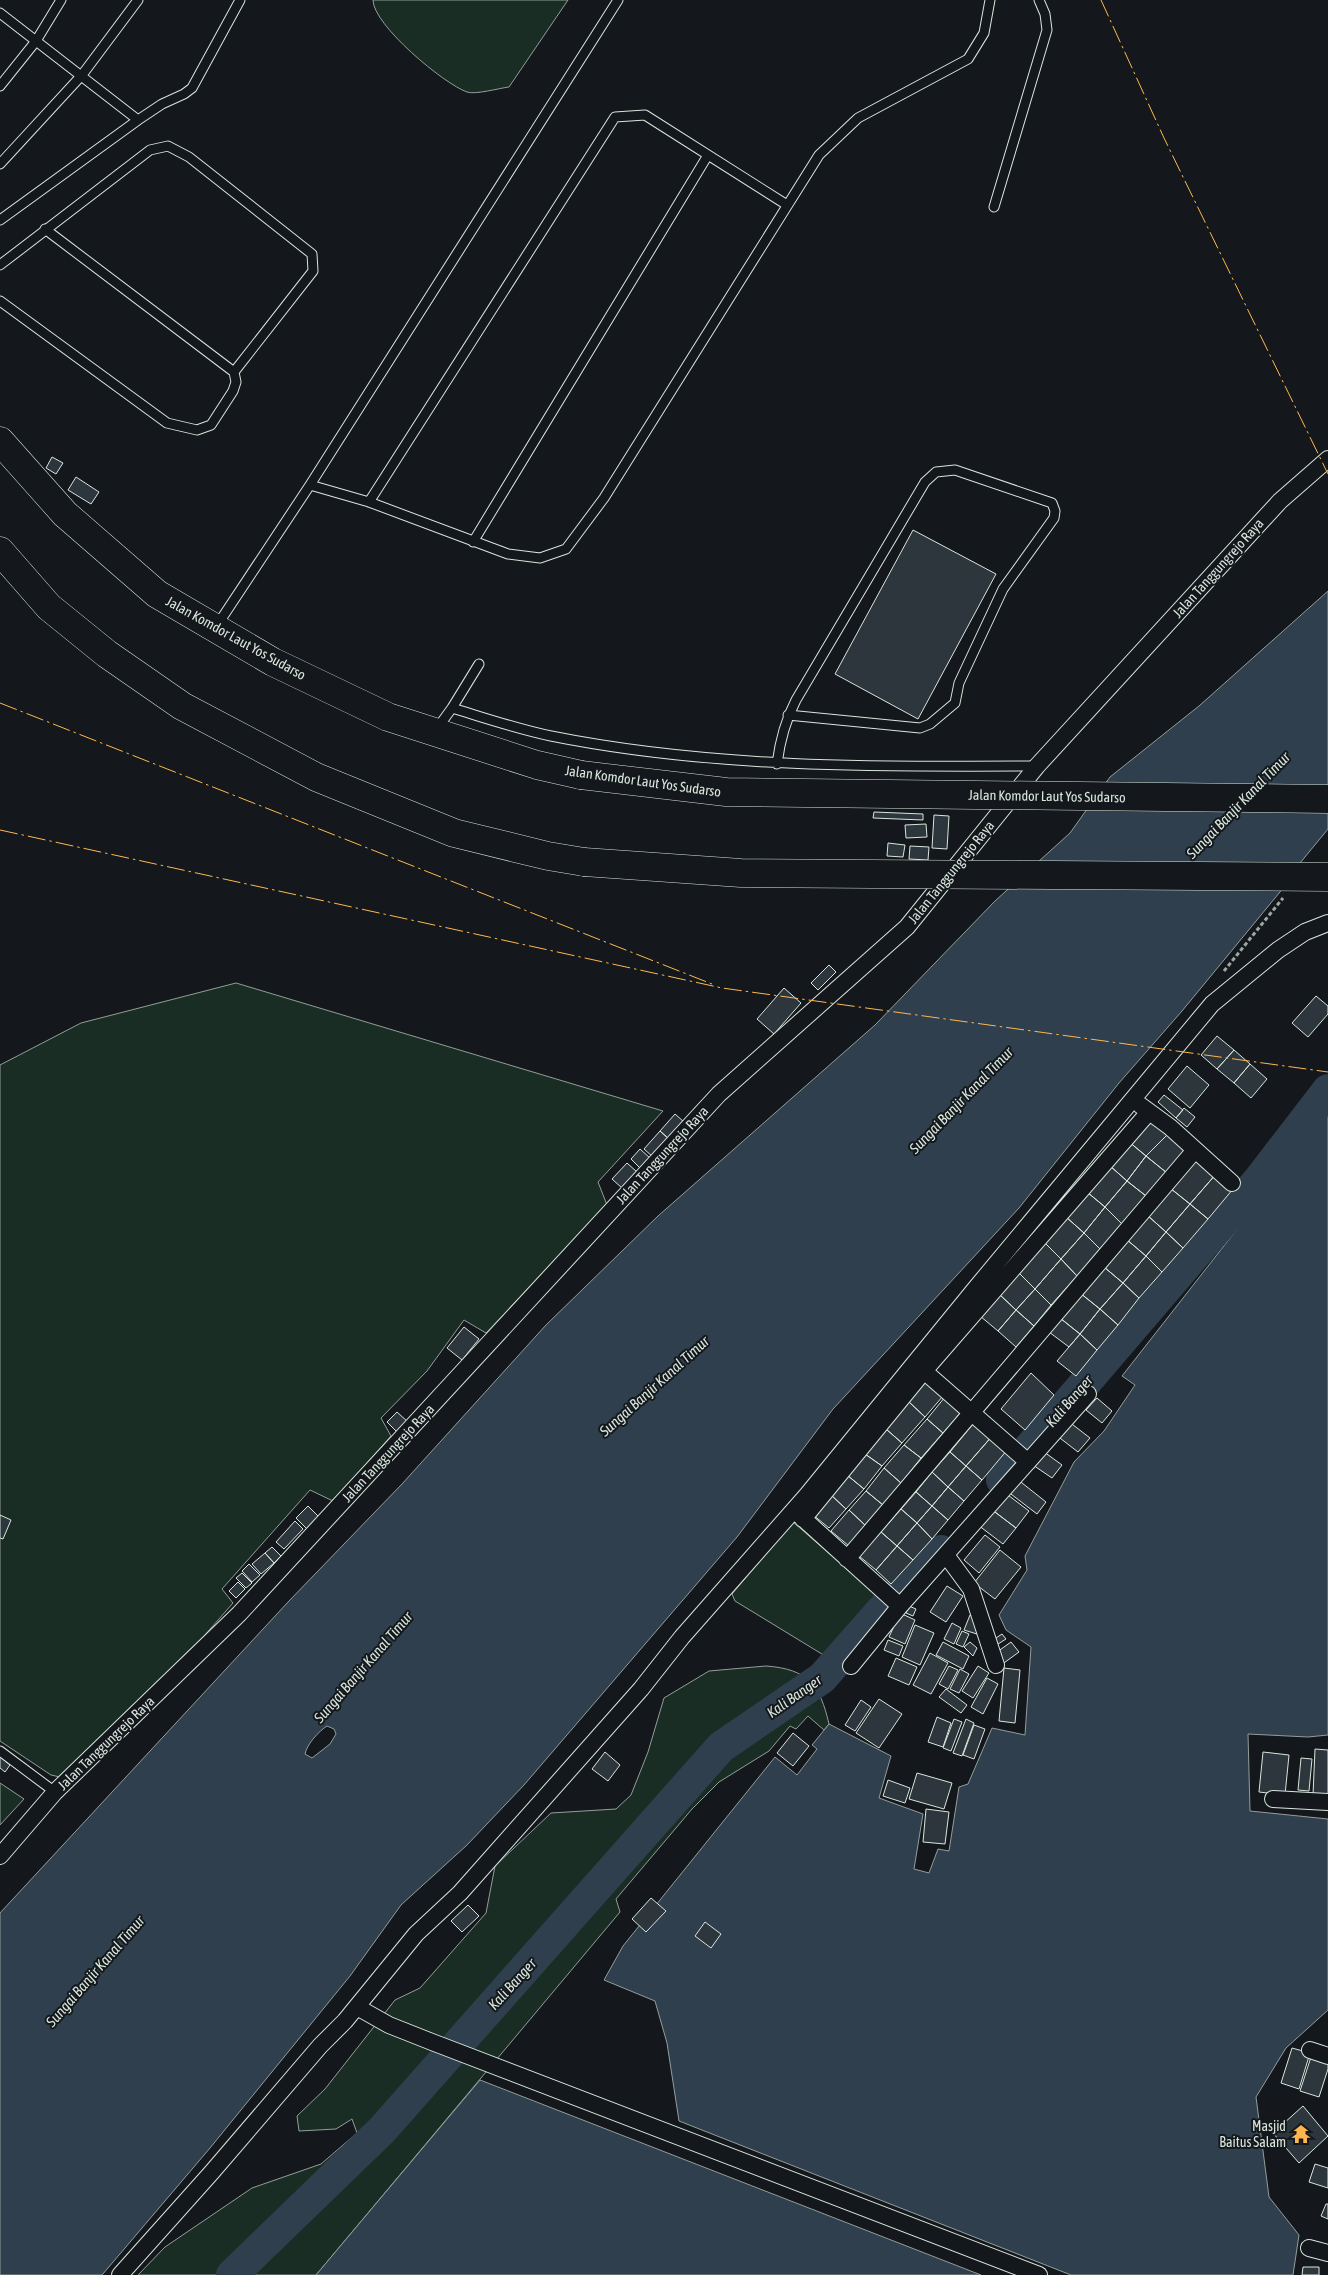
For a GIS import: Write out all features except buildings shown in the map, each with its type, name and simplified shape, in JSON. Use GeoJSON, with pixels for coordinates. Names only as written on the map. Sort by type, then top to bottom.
{"type":"FeatureCollection","features":[{"type":"Feature","properties":{"kind":"highway","name":"Jalan Komdor Laut Yos Sudarso"},"geometry":{"type":"LineString","coordinates":[[0,441],[65,514],[157,594],[273,662],[388,717],[536,765],[581,775],[726,792],[1328,800]]}},
{"type":"Feature","properties":{"kind":"highway"},"geometry":{"type":"LineString","coordinates":[[0,551],[49,607],[107,654],[190,711],[316,777],[454,833],[548,856],[584,862],[741,873],[1328,878]]}},
{"type":"Feature","properties":{"kind":"street","name":"Jalan Tanggungrejo Raya"},"geometry":{"type":"LineString","coordinates":[[0,1856],[55,1792],[239,1614],[719,1094],[907,927],[1037,766],[1280,500],[1328,458]]}},
{"type":"Feature","properties":{"kind":"street"},"geometry":{"type":"LineString","coordinates":[[120,2275],[212,2172],[294,2075],[358,2007],[416,1934],[460,1893],[641,1689],[767,1538],[798,1514],[919,1367],[1132,1100],[1212,1004],[1278,950],[1304,932],[1328,923]]}},
{"type":"Feature","properties":{"kind":"street"},"geometry":{"type":"LineString","coordinates":[[1132,1100],[1195,1150],[1232,1183]]}},
{"type":"Feature","properties":{"kind":"street"},"geometry":{"type":"LineString","coordinates":[[919,1367],[1149,1112]]}},
{"type":"Feature","properties":{"kind":"street"},"geometry":{"type":"LineString","coordinates":[[848,1559],[1195,1150]]}},
{"type":"Feature","properties":{"kind":"street"},"geometry":{"type":"LineString","coordinates":[[919,1367],[1028,1462]]}},
{"type":"Feature","properties":{"kind":"street"},"geometry":{"type":"LineString","coordinates":[[852,1666],[900,1606],[1088,1394]]}},
{"type":"Feature","properties":{"kind":"street"},"geometry":{"type":"LineString","coordinates":[[798,1514],[900,1606]]}},
{"type":"Feature","properties":{"kind":"street"},"geometry":{"type":"LineString","coordinates":[[946,1555],[972,1589],[996,1665]]}},
{"type":"Feature","properties":{"kind":"street"},"geometry":{"type":"LineString","coordinates":[[1273,1799],[1328,1802]]}},
{"type":"Feature","properties":{"kind":"street"},"geometry":{"type":"LineString","coordinates":[[358,2007],[389,2025],[432,2042],[1039,2275]]}},
{"type":"Feature","properties":{"kind":"street"},"geometry":{"type":"LineString","coordinates":[[1310,2050],[1328,2056]]}},
{"type":"Feature","properties":{"kind":"street"},"geometry":{"type":"LineString","coordinates":[[1310,2248],[1328,2253]]}},
{"type":"Feature","properties":{"kind":"lane"},"geometry":{"type":"LineString","coordinates":[[0,86],[36,41],[61,0]]}},
{"type":"Feature","properties":{"kind":"lane"},"geometry":{"type":"LineString","coordinates":[[0,164],[82,75],[138,0]]}},
{"type":"Feature","properties":{"kind":"lane"},"geometry":{"type":"LineString","coordinates":[[0,220],[138,120],[162,104],[184,94],[192,88],[240,0]]}},
{"type":"Feature","properties":{"kind":"lane"},"geometry":{"type":"LineString","coordinates":[[215,628],[310,484],[618,0]]}},
{"type":"Feature","properties":{"kind":"lane"},"geometry":{"type":"LineString","coordinates":[[310,484],[369,502],[508,554],[540,558],[566,549],[604,498],[819,155],[858,118],[968,59],[984,33],[990,0]]}},
{"type":"Feature","properties":{"kind":"lane"},"geometry":{"type":"LineString","coordinates":[[994,207],[1047,30],[1045,14],[1039,0]]}},
{"type":"Feature","properties":{"kind":"lane"},"geometry":{"type":"LineString","coordinates":[[0,13],[138,120]]}},
{"type":"Feature","properties":{"kind":"lane"},"geometry":{"type":"LineString","coordinates":[[369,502],[615,117],[645,115],[787,205]]}},
{"type":"Feature","properties":{"kind":"lane"},"geometry":{"type":"LineString","coordinates":[[0,265],[150,150],[168,146],[189,157],[312,254],[313,271],[234,372]]}},
{"type":"Feature","properties":{"kind":"lane"},"geometry":{"type":"LineString","coordinates":[[473,542],[708,155]]}},
{"type":"Feature","properties":{"kind":"lane"},"geometry":{"type":"LineString","coordinates":[[0,301],[167,423],[197,430],[211,425],[233,391],[236,382],[234,372],[46,228]]}},
{"type":"Feature","properties":{"kind":"lane"},"geometry":{"type":"LineString","coordinates":[[777,764],[783,730],[788,715],[925,482],[936,472],[955,470],[1052,503],[1055,511],[1054,518],[1003,589],[959,683],[955,703],[937,719],[920,728],[788,715]]}},
{"type":"Feature","properties":{"kind":"lane"},"geometry":{"type":"LineString","coordinates":[[435,732],[479,664]]}},
{"type":"Feature","properties":{"kind":"lane"},"geometry":{"type":"LineString","coordinates":[[452,708],[549,736],[663,754],[777,764],[1037,766]]}},
{"type":"Feature","properties":{"kind":"lane"},"geometry":{"type":"LineString","coordinates":[[0,1751],[55,1792]]}},
{"type":"Feature","properties":{"kind":"green space"},"geometry":{"type":"Polygon","coordinates":[[[373,0],[568,0],[509,87],[471,93],[456,87],[411,52],[384,24],[376,11],[373,0]]]}},
{"type":"Feature","properties":{"kind":"green space"},"geometry":{"type":"Polygon","coordinates":[[[236,983],[663,1111],[598,1182],[607,1205],[486,1333],[464,1320],[427,1371],[381,1418],[391,1436],[333,1501],[310,1490],[222,1589],[233,1603],[204,1636],[60,1777],[51,1775],[0,1741],[0,1065],[81,1023],[236,983]]]}},
{"type":"Feature","properties":{"kind":"green space"},"geometry":{"type":"Polygon","coordinates":[[[793,1522],[886,1603],[835,1662],[735,1601],[732,1594],[793,1522]]]}},
{"type":"Feature","properties":{"kind":"green space"},"geometry":{"type":"Polygon","coordinates":[[[766,1666],[792,1671],[802,1675],[810,1682],[821,1699],[829,1724],[824,1730],[808,1716],[796,1729],[790,1726],[769,1751],[719,1782],[692,1809],[616,1899],[620,1912],[316,2275],[138,2275],[165,2247],[252,2188],[321,2164],[357,2133],[352,2119],[336,2129],[299,2131],[297,2116],[325,2089],[395,2000],[420,1988],[486,1913],[495,1866],[551,1813],[616,1809],[631,1795],[648,1752],[664,1698],[709,1671],[766,1666]]]}},
{"type":"Feature","properties":{"kind":"green space"},"geometry":{"type":"Polygon","coordinates":[[[0,1783],[24,1799],[0,1825],[0,1783]]]}},
{"type":"Feature","properties":{"kind":"water","name":"Sungai Banjir Kanal Timur"},"geometry":{"type":"Polygon","coordinates":[[[1328,591],[1328,829],[1300,863],[1289,881],[1182,1011],[1119,1083],[1019,1208],[833,1409],[737,1537],[524,1785],[467,1845],[401,1905],[350,1976],[210,2148],[102,2275],[0,2275],[0,1913],[289,1601],[402,1484],[546,1325],[658,1216],[875,1025],[995,901],[1070,833],[1110,777],[1199,706],[1328,591]],[[327,1726],[320,1731],[311,1742],[305,1754],[312,1758],[330,1744],[336,1734],[334,1729],[327,1726]]]}},
{"type":"Feature","properties":{"kind":"water"},"geometry":{"type":"Polygon","coordinates":[[[1328,1113],[1328,1735],[1308,1737],[1248,1734],[1250,1811],[1328,1819],[1328,2010],[1286,2048],[1256,2097],[1269,2197],[1299,2235],[1293,2275],[1071,2275],[679,2121],[667,2043],[655,2001],[604,1980],[623,1946],[775,1757],[797,1775],[817,1749],[812,1745],[829,1724],[891,1756],[879,1798],[923,1814],[914,1869],[929,1873],[938,1849],[949,1851],[959,1787],[968,1784],[992,1728],[1025,1735],[1031,1647],[1006,1630],[999,1615],[1027,1570],[1025,1556],[1074,1462],[1104,1431],[1135,1385],[1122,1376],[1328,1113]]]}},
{"type":"Feature","properties":{"kind":"water"},"geometry":{"type":"Polygon","coordinates":[[[480,2080],[981,2275],[316,2275],[480,2080]]]}},
{"type":"Feature","properties":{"kind":"waterway","name":"Kali Banger"},"geometry":{"type":"LineString","coordinates":[[1002,1480],[1258,1181],[1328,1090]]}},
{"type":"Feature","properties":{"kind":"waterway","name":"Kali Banger"},"geometry":{"type":"LineString","coordinates":[[232,2275],[382,2130],[721,1747],[822,1678],[881,1611],[941,1551]]}},
{"type":"Feature","properties":{"kind":"power"},"geometry":{"type":"LineString","coordinates":[[1101,0],[1164,138],[1328,474]]}},
{"type":"Feature","properties":{"kind":"power"},"geometry":{"type":"LineString","coordinates":[[0,703],[712,984]]}},
{"type":"Feature","properties":{"kind":"power"},"geometry":{"type":"LineString","coordinates":[[0,830],[722,988],[1328,1072]]}},
{"type":"Feature","properties":{"kind":"place","name":"Masjid Baitus Salam"},"geometry":{"type":"Point","coordinates":[1301,2134]}}]}
